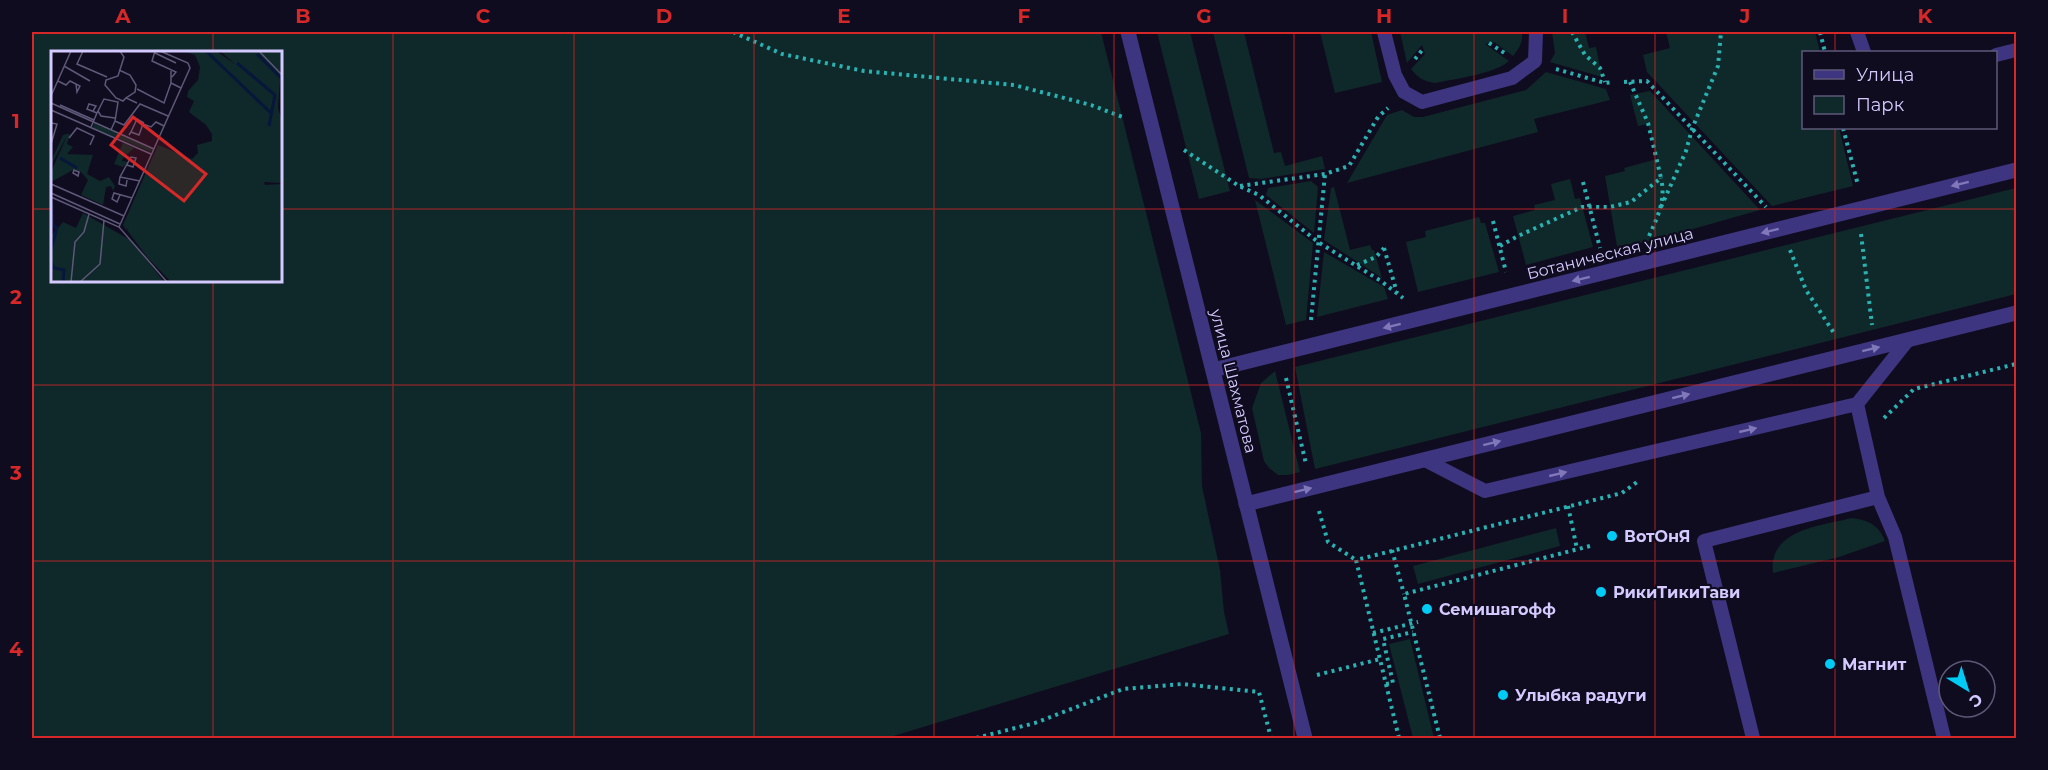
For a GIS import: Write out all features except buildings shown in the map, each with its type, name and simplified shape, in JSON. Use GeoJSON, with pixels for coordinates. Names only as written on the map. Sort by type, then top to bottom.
{"type":"FeatureCollection","features":[{"type":"Feature","properties":{"kind":"street","name":"улица Шахматова"},"geometry":{"type":"LineString","coordinates":[[1128,32],[1305,738]]}},
{"type":"Feature","properties":{"kind":"street","name":"Ботаническая улица"},"geometry":{"type":"LineString","coordinates":[[1213,370],[2016,170]]}},
{"type":"Feature","properties":{"kind":"street"},"geometry":{"type":"LineString","coordinates":[[1246,504],[2016,313]]}},
{"type":"Feature","properties":{"kind":"lane"},"geometry":{"type":"LineString","coordinates":[[1384,32],[1395,75],[1404,92],[1422,102],[1512,78],[1535,61],[1536,32]]}},
{"type":"Feature","properties":{"kind":"lane"},"geometry":{"type":"LineString","coordinates":[[1857,32],[1864,51]]}},
{"type":"Feature","properties":{"kind":"lane"},"geometry":{"type":"LineString","coordinates":[[1997,55],[2016,50]]}},
{"type":"Feature","properties":{"kind":"lane"},"geometry":{"type":"LineString","coordinates":[[1425,460],[1485,491],[1857,404],[1908,340]]}},
{"type":"Feature","properties":{"kind":"lane"},"geometry":{"type":"LineString","coordinates":[[1857,404],[1878,497],[1895,537],[1944,738]]}},
{"type":"Feature","properties":{"kind":"lane"},"geometry":{"type":"LineString","coordinates":[[1753,738],[1704,542],[1878,497]]}},
{"type":"Feature","properties":{"kind":"path"},"geometry":{"type":"LineString","coordinates":[[733,32],[782,54],[864,71],[1014,85],[1090,105],[1153,129],[1239,186],[1259,195],[1318,242],[1407,301]]}},
{"type":"Feature","properties":{"kind":"path"},"geometry":{"type":"LineString","coordinates":[[1572,32],[1585,55],[1600,68],[1605,83]]}},
{"type":"Feature","properties":{"kind":"path"},"geometry":{"type":"LineString","coordinates":[[1647,242],[1686,151],[1692,129],[1718,66],[1721,32]]}},
{"type":"Feature","properties":{"kind":"path"},"geometry":{"type":"LineString","coordinates":[[1820,32],[1825,51]]}},
{"type":"Feature","properties":{"kind":"path"},"geometry":{"type":"LineString","coordinates":[[1489,43],[1511,58],[1535,61],[1548,67],[1605,83],[1613,82]]}},
{"type":"Feature","properties":{"kind":"path"},"geometry":{"type":"LineString","coordinates":[[1630,81],[1648,123],[1664,190],[1661,207]]}},
{"type":"Feature","properties":{"kind":"path"},"geometry":{"type":"LineString","coordinates":[[1624,82],[1647,81],[1770,212]]}},
{"type":"Feature","properties":{"kind":"path"},"geometry":{"type":"LineString","coordinates":[[1239,186],[1325,174],[1349,166],[1378,117],[1404,92]]}},
{"type":"Feature","properties":{"kind":"path"},"geometry":{"type":"LineString","coordinates":[[1844,129],[1859,191]]}},
{"type":"Feature","properties":{"kind":"path"},"geometry":{"type":"LineString","coordinates":[[1311,324],[1325,174]]}},
{"type":"Feature","properties":{"kind":"path"},"geometry":{"type":"LineString","coordinates":[[1500,246],[1582,207],[1610,207],[1631,202],[1661,178]]}},
{"type":"Feature","properties":{"kind":"path"},"geometry":{"type":"LineString","coordinates":[[1582,182],[1602,253]]}},
{"type":"Feature","properties":{"kind":"path"},"geometry":{"type":"LineString","coordinates":[[1493,221],[1507,276]]}},
{"type":"Feature","properties":{"kind":"path"},"geometry":{"type":"LineString","coordinates":[[1860,225],[1873,329]]}},
{"type":"Feature","properties":{"kind":"path"},"geometry":{"type":"LineString","coordinates":[[1787,244],[1806,290],[1838,338]]}},
{"type":"Feature","properties":{"kind":"path"},"geometry":{"type":"LineString","coordinates":[[1356,266],[1376,257],[1384,248],[1397,293]]}},
{"type":"Feature","properties":{"kind":"path"},"geometry":{"type":"LineString","coordinates":[[1862,428],[1882,420],[1914,389],[2016,364]]}},
{"type":"Feature","properties":{"kind":"path"},"geometry":{"type":"LineString","coordinates":[[1284,368],[1307,471]]}},
{"type":"Feature","properties":{"kind":"path"},"geometry":{"type":"LineString","coordinates":[[1356,560],[1622,493],[1641,479]]}},
{"type":"Feature","properties":{"kind":"path"},"geometry":{"type":"LineString","coordinates":[[1316,501],[1328,542],[1356,560],[1399,738]]}},
{"type":"Feature","properties":{"kind":"path"},"geometry":{"type":"LineString","coordinates":[[1568,506],[1577,549]]}},
{"type":"Feature","properties":{"kind":"path"},"geometry":{"type":"LineString","coordinates":[[1404,594],[1590,546]]}},
{"type":"Feature","properties":{"kind":"path"},"geometry":{"type":"LineString","coordinates":[[1392,550],[1440,738]]}},
{"type":"Feature","properties":{"kind":"path"},"geometry":{"type":"LineString","coordinates":[[1373,633],[1418,622]]}},
{"type":"Feature","properties":{"kind":"path"},"geometry":{"type":"LineString","coordinates":[[1386,684],[1394,682],[1383,639],[1413,632]]}},
{"type":"Feature","properties":{"kind":"path"},"geometry":{"type":"LineString","coordinates":[[1317,675],[1380,659]]}},
{"type":"Feature","properties":{"kind":"path"},"geometry":{"type":"LineString","coordinates":[[976,738],[1035,723],[1123,689],[1182,684],[1258,692],[1271,738]]}},
{"type":"Feature","properties":{"kind":"green space"},"geometry":{"type":"Polygon","coordinates":[[[32,32],[1101,32],[1201,433],[1202,486],[1220,570],[1224,612],[1229,634],[887,738],[32,738],[32,32]]]}},
{"type":"Feature","properties":{"kind":"green space"},"geometry":{"type":"Polygon","coordinates":[[[1157,32],[1190,32],[1230,191],[1199,199],[1157,32]]]}},
{"type":"Feature","properties":{"kind":"green space"},"geometry":{"type":"Polygon","coordinates":[[[1213,32],[1244,32],[1274,153],[1281,152],[1285,166],[1322,156],[1325,169],[1261,179],[1249,178],[1213,32]]]}},
{"type":"Feature","properties":{"kind":"green space"},"geometry":{"type":"Polygon","coordinates":[[[1320,32],[1371,32],[1382,82],[1335,93],[1320,32]]]}},
{"type":"Feature","properties":{"kind":"green space"},"geometry":{"type":"Polygon","coordinates":[[[1400,32],[1522,32],[1522,35],[1518,50],[1513,56],[1494,42],[1485,44],[1509,61],[1503,66],[1435,83],[1421,79],[1411,69],[1425,54],[1422,45],[1407,63],[1400,32]]]}},
{"type":"Feature","properties":{"kind":"green space"},"geometry":{"type":"Polygon","coordinates":[[[1552,32],[1585,32],[1589,48],[1596,47],[1602,77],[1550,62],[1555,53],[1552,32]]]}},
{"type":"Feature","properties":{"kind":"green space"},"geometry":{"type":"Polygon","coordinates":[[[1666,32],[1815,32],[1820,51],[1802,51],[1802,129],[1839,129],[1853,186],[1772,206],[1647,72],[1643,55],[1670,48],[1666,32]]]}},
{"type":"Feature","properties":{"kind":"green space"},"geometry":{"type":"Polygon","coordinates":[[[1546,72],[1606,89],[1610,100],[1534,119],[1538,132],[1347,183],[1387,115],[1402,110],[1414,117],[1423,117],[1526,90],[1546,72]]]}},
{"type":"Feature","properties":{"kind":"green space"},"geometry":{"type":"Polygon","coordinates":[[[1650,91],[1760,210],[1647,242],[1617,246],[1605,176],[1657,159],[1648,124],[1638,126],[1630,95],[1650,91]]]}},
{"type":"Feature","properties":{"kind":"green space"},"geometry":{"type":"Polygon","coordinates":[[[1570,179],[1575,199],[1580,198],[1593,247],[1526,265],[1513,216],[1535,210],[1534,205],[1555,200],[1551,184],[1570,179]]]}},
{"type":"Feature","properties":{"kind":"green space"},"geometry":{"type":"Polygon","coordinates":[[[1311,181],[1318,187],[1314,233],[1266,195],[1268,188],[1311,181]]]}},
{"type":"Feature","properties":{"kind":"green space"},"geometry":{"type":"Polygon","coordinates":[[[1334,187],[1350,250],[1370,245],[1374,250],[1382,278],[1324,240],[1331,188],[1334,187]]]}},
{"type":"Feature","properties":{"kind":"green space"},"geometry":{"type":"Polygon","coordinates":[[[2016,188],[2016,294],[1315,469],[1295,367],[2016,188]]]}},
{"type":"Feature","properties":{"kind":"green space"},"geometry":{"type":"Polygon","coordinates":[[[1255,200],[1313,243],[1306,320],[1286,325],[1255,200]]]}},
{"type":"Feature","properties":{"kind":"green space"},"geometry":{"type":"Polygon","coordinates":[[[1479,217],[1481,223],[1485,223],[1499,272],[1418,292],[1406,242],[1426,237],[1425,231],[1479,217]]]}},
{"type":"Feature","properties":{"kind":"green space"},"geometry":{"type":"Polygon","coordinates":[[[1324,252],[1384,287],[1388,299],[1317,317],[1324,252]]]}},
{"type":"Feature","properties":{"kind":"green space"},"geometry":{"type":"Polygon","coordinates":[[[1275,371],[1300,472],[1288,475],[1278,475],[1264,461],[1252,408],[1261,383],[1275,371]]]}},
{"type":"Feature","properties":{"kind":"green space"},"geometry":{"type":"Polygon","coordinates":[[[1852,518],[1872,524],[1880,531],[1885,541],[1839,557],[1773,573],[1774,558],[1779,547],[1788,538],[1812,527],[1852,518]]]}},
{"type":"Feature","properties":{"kind":"green space"},"geometry":{"type":"Polygon","coordinates":[[[1556,528],[1560,546],[1418,584],[1413,566],[1556,528]]]}},
{"type":"Feature","properties":{"kind":"green space"},"geometry":{"type":"Polygon","coordinates":[[[1410,639],[1434,738],[1413,738],[1389,644],[1410,639]]]}},
{"type":"Feature","properties":{"kind":"place","name":"ВотОнЯ"},"geometry":{"type":"Point","coordinates":[1612,536]}},
{"type":"Feature","properties":{"kind":"place","name":"РикиТикиТави"},"geometry":{"type":"Point","coordinates":[1601,592]}},
{"type":"Feature","properties":{"kind":"place","name":"Семишагофф"},"geometry":{"type":"Point","coordinates":[1427,609]}},
{"type":"Feature","properties":{"kind":"place","name":"Магнит"},"geometry":{"type":"Point","coordinates":[1830,664]}},
{"type":"Feature","properties":{"kind":"place","name":"Улыбка радуги"},"geometry":{"type":"Point","coordinates":[1503,695]}}]}
